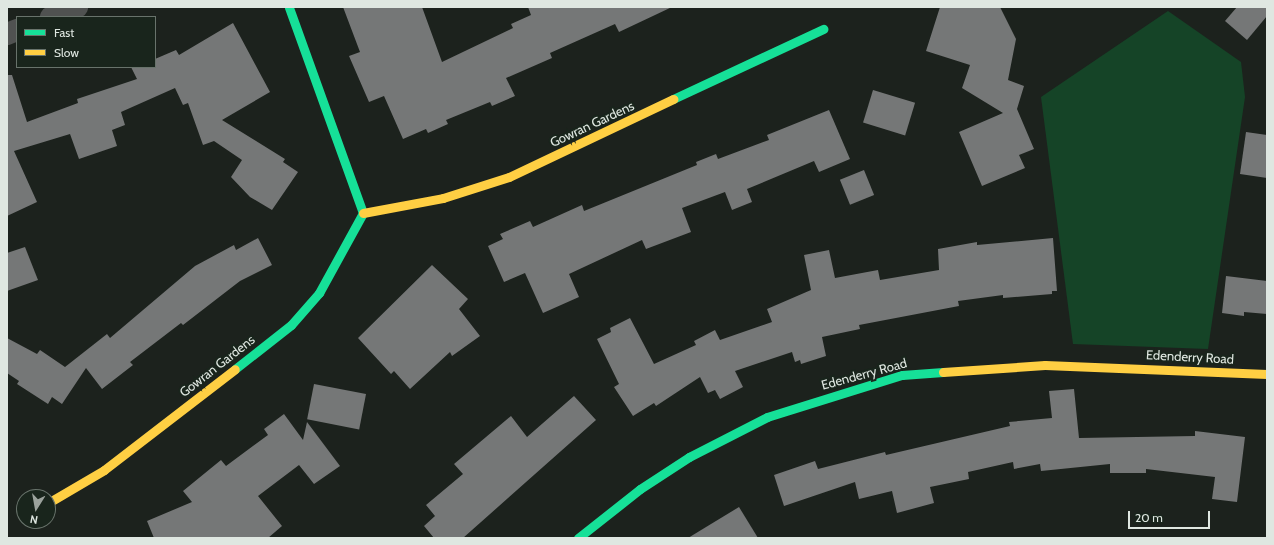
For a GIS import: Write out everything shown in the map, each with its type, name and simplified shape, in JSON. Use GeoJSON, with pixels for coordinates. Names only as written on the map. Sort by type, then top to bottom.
{"type":"FeatureCollection","features":[{"type":"Feature","properties":{"kind":"street"},"geometry":{"type":"LineString","coordinates":[[54,16],[77,7]]}},
{"type":"Feature","properties":{"kind":"street"},"geometry":{"type":"LineString","coordinates":[[289,7],[363,213]]}},
{"type":"Feature","properties":{"kind":"street","name":"Gowran Gardens"},"geometry":{"type":"LineString","coordinates":[[56,498],[104,470],[291,324],[319,293],[363,213],[443,198],[509,177],[823,29]]}},
{"type":"Feature","properties":{"kind":"street","name":"Edenderry Road"},"geometry":{"type":"LineString","coordinates":[[578,538],[640,489],[690,457],[767,417],[902,374],[1045,365],[1112,366],[1267,374]]}},
{"type":"Feature","properties":{"kind":"green space"},"geometry":{"type":"Polygon","coordinates":[[[1168,11],[1241,62],[1245,97],[1208,349],[1073,344],[1041,97],[1168,11]]]}},
{"type":"Feature","properties":{"kind":"building"},"geometry":{"type":"Polygon","coordinates":[[[343,7],[422,7],[442,62],[513,28],[511,24],[531,15],[528,7],[672,7],[619,32],[615,24],[550,53],[552,58],[506,78],[515,96],[492,106],[490,102],[446,120],[448,124],[428,133],[426,129],[403,139],[384,96],[369,102],[349,56],[360,52],[343,7]]]}},
{"type":"Feature","properties":{"kind":"building"},"geometry":{"type":"Polygon","coordinates":[[[940,7],[1000,7],[1016,39],[1008,80],[1024,86],[1017,109],[1034,149],[1019,155],[1025,168],[982,186],[959,132],[1003,113],[962,88],[970,65],[926,51],[940,7]]]}},
{"type":"Feature","properties":{"kind":"building"},"geometry":{"type":"Polygon","coordinates":[[[1237,7],[1267,7],[1267,16],[1247,40],[1225,21],[1237,7]]]}},
{"type":"Feature","properties":{"kind":"building"},"geometry":{"type":"Polygon","coordinates":[[[233,23],[270,92],[222,120],[285,159],[283,162],[298,172],[272,210],[250,197],[231,177],[242,160],[214,141],[203,145],[188,103],[183,105],[175,88],[121,112],[125,125],[112,130],[117,146],[79,159],[70,134],[14,151],[37,202],[7,216],[7,75],[12,75],[27,122],[78,103],[77,99],[137,79],[132,68],[156,68],[156,59],[176,50],[179,55],[233,23]]]}},
{"type":"Feature","properties":{"kind":"building"},"geometry":{"type":"Polygon","coordinates":[[[873,90],[915,103],[905,135],[863,123],[873,90]]]}},
{"type":"Feature","properties":{"kind":"building"},"geometry":{"type":"Polygon","coordinates":[[[829,110],[850,159],[819,172],[814,161],[747,189],[752,202],[732,210],[725,192],[682,208],[691,232],[646,249],[642,240],[569,274],[579,297],[543,313],[525,273],[504,282],[488,246],[503,239],[500,234],[530,221],[533,227],[582,205],[584,211],[697,165],[696,162],[716,154],[718,159],[769,140],[767,135],[829,110]]]}},
{"type":"Feature","properties":{"kind":"building"},"geometry":{"type":"Polygon","coordinates":[[[1246,132],[1267,135],[1267,178],[1240,174],[1246,132]]]}},
{"type":"Feature","properties":{"kind":"building"},"geometry":{"type":"Polygon","coordinates":[[[864,170],[874,195],[850,205],[840,180],[864,170]]]}},
{"type":"Feature","properties":{"kind":"building"},"geometry":{"type":"Polygon","coordinates":[[[258,238],[272,265],[240,281],[183,325],[181,323],[130,362],[133,365],[102,389],[86,368],[62,404],[52,397],[48,404],[17,384],[19,381],[7,373],[7,338],[37,354],[40,350],[65,367],[107,334],[110,338],[195,266],[234,245],[236,250],[258,238]]]}},
{"type":"Feature","properties":{"kind":"building"},"geometry":{"type":"Polygon","coordinates":[[[1053,238],[1057,291],[1052,291],[1052,294],[1003,298],[1003,295],[958,301],[959,306],[859,325],[860,329],[822,337],[826,356],[801,364],[800,360],[795,362],[792,352],[735,371],[743,387],[720,399],[715,390],[708,393],[700,377],[656,406],[654,403],[633,416],[614,387],[619,384],[597,339],[611,332],[610,328],[630,318],[654,364],[696,345],[694,341],[715,330],[720,340],[772,322],[767,309],[811,290],[804,255],[829,250],[835,278],[878,270],[880,280],[939,270],[938,249],[977,242],[977,245],[1053,238]]]}},
{"type":"Feature","properties":{"kind":"building"},"geometry":{"type":"Polygon","coordinates":[[[25,247],[38,280],[7,291],[7,253],[25,247]]]}},
{"type":"Feature","properties":{"kind":"building"},"geometry":{"type":"Polygon","coordinates":[[[432,265],[468,299],[459,309],[480,336],[452,356],[450,352],[410,389],[394,371],[391,374],[358,338],[432,265]]]}},
{"type":"Feature","properties":{"kind":"building"},"geometry":{"type":"Polygon","coordinates":[[[1226,276],[1267,281],[1267,314],[1244,312],[1244,316],[1222,313],[1226,276]]]}},
{"type":"Feature","properties":{"kind":"building"},"geometry":{"type":"Polygon","coordinates":[[[314,384],[366,394],[359,429],[307,419],[314,384]]]}},
{"type":"Feature","properties":{"kind":"building"},"geometry":{"type":"Polygon","coordinates":[[[1074,389],[1079,438],[1195,436],[1195,431],[1245,437],[1237,502],[1212,499],[1215,477],[1146,469],[1146,473],[1110,473],[1110,464],[1041,471],[1040,464],[1014,469],[1013,462],[968,472],[969,479],[930,487],[934,503],[897,513],[892,491],[859,499],[855,482],[784,506],[774,475],[815,461],[818,469],[885,452],[886,455],[1010,426],[1009,422],[1052,418],[1049,391],[1074,389]]]}},
{"type":"Feature","properties":{"kind":"building"},"geometry":{"type":"Polygon","coordinates":[[[574,396],[596,420],[463,538],[434,538],[424,526],[435,516],[426,505],[463,474],[454,464],[511,416],[527,437],[574,396]]]}},
{"type":"Feature","properties":{"kind":"building"},"geometry":{"type":"Polygon","coordinates":[[[284,414],[303,440],[307,422],[340,466],[314,484],[299,465],[258,496],[282,526],[268,538],[154,538],[147,521],[192,502],[183,491],[221,460],[226,466],[268,435],[264,429],[284,414]]]}},
{"type":"Feature","properties":{"kind":"building"},"geometry":{"type":"Polygon","coordinates":[[[739,507],[758,538],[688,538],[739,507]]]}},
{"type":"Feature","properties":{"kind":"traffic: fast"},"geometry":{"type":"LineString","coordinates":[[235,369],[291,325],[319,293],[363,213],[289,7]]}},
{"type":"Feature","properties":{"kind":"traffic: fast"},"geometry":{"type":"LineString","coordinates":[[673,99],[823,29]]}},
{"type":"Feature","properties":{"kind":"traffic: fast"},"geometry":{"type":"LineString","coordinates":[[578,538],[640,489],[689,457],[767,417],[902,375],[943,372]]}},
{"type":"Feature","properties":{"kind":"traffic: slow"},"geometry":{"type":"LineString","coordinates":[[363,213],[443,198],[509,177],[673,99]]}},
{"type":"Feature","properties":{"kind":"traffic: slow"},"geometry":{"type":"LineString","coordinates":[[943,372],[1045,365],[1267,374]]}},
{"type":"Feature","properties":{"kind":"traffic: slow"},"geometry":{"type":"LineString","coordinates":[[56,498],[104,470],[235,369]]}}]}
